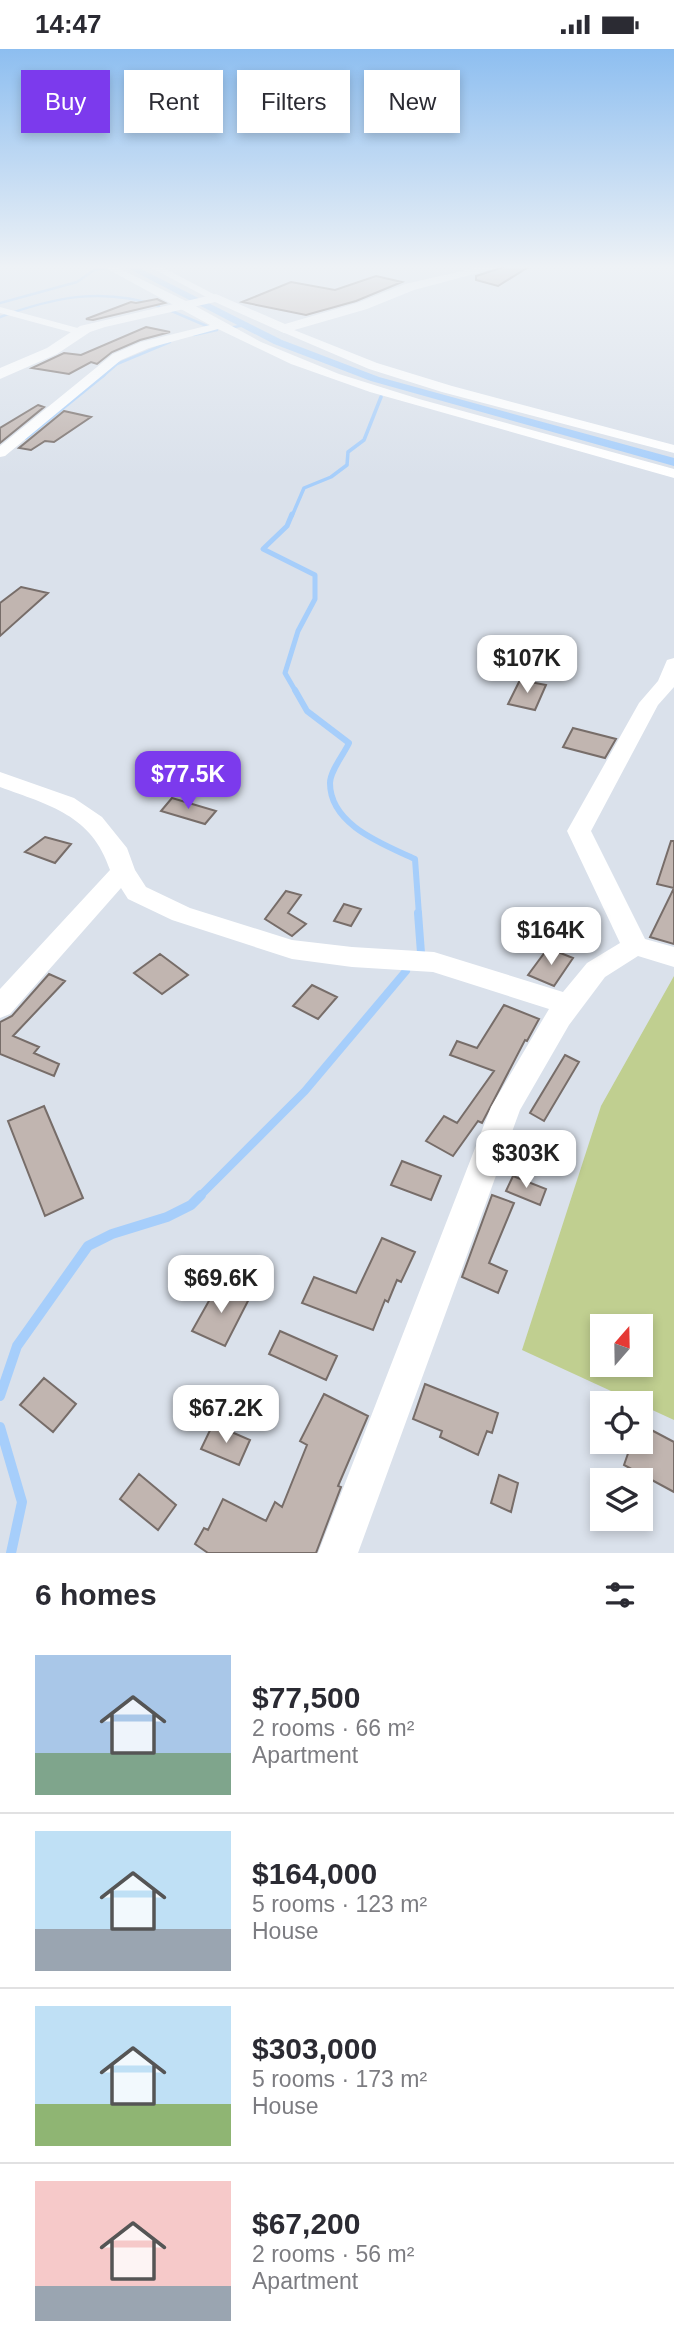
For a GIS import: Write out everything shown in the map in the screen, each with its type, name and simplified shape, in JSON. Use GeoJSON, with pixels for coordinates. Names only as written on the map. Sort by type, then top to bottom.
{"type":"FeatureCollection","features":[{"type":"Feature","properties":{"kind":"street"},"geometry":{"type":"LineString","coordinates":[[0,374],[52,351],[75,336]]}},
{"type":"Feature","properties":{"kind":"street"},"geometry":{"type":"LineString","coordinates":[[0,453],[117,357],[145,345],[179,336]]}},
{"type":"Feature","properties":{"kind":"street"},"geometry":{"type":"LineString","coordinates":[[240,336],[299,363],[370,390],[674,474]]}},
{"type":"Feature","properties":{"kind":"street"},"geometry":{"type":"LineString","coordinates":[[302,336],[373,366],[422,381],[674,449]]}},
{"type":"Feature","properties":{"kind":"street"},"geometry":{"type":"LineString","coordinates":[[635,946],[579,831],[649,703],[667,683],[674,664]]}},
{"type":"Feature","properties":{"kind":"street"},"geometry":{"type":"LineString","coordinates":[[0,779],[65,803],[94,821],[115,848],[123,871],[137,893],[181,914],[292,949],[352,957],[434,962],[569,1005]]}},
{"type":"Feature","properties":{"kind":"street"},"geometry":{"type":"LineString","coordinates":[[0,1007],[123,871]]}},
{"type":"Feature","properties":{"kind":"street"},"geometry":{"type":"LineString","coordinates":[[338,1553],[506,1107],[569,1005],[596,970],[635,946],[674,957]]}},
{"type":"Feature","properties":{"kind":"green space"},"geometry":{"type":"Polygon","coordinates":[[[674,976],[674,1420],[653,1410],[653,1391],[611,1391],[522,1350],[601,1106],[674,976]]]}},
{"type":"Feature","properties":{"kind":"building"},"geometry":{"type":"Polygon","coordinates":[[[125,336],[154,336],[112,352],[97,364],[91,362],[69,374],[32,368],[64,353],[81,355],[125,336]]]}},
{"type":"Feature","properties":{"kind":"building"},"geometry":{"type":"Polygon","coordinates":[[[38,405],[44,407],[0,443],[0,428],[38,405]]]}},
{"type":"Feature","properties":{"kind":"building"},"geometry":{"type":"Polygon","coordinates":[[[64,411],[91,417],[54,442],[45,441],[31,450],[19,448],[64,411]]]}},
{"type":"Feature","properties":{"kind":"building"},"geometry":{"type":"Polygon","coordinates":[[[21,587],[48,593],[0,636],[0,603],[21,587]]]}},
{"type":"Feature","properties":{"kind":"building"},"geometry":{"type":"Polygon","coordinates":[[[520,680],[546,685],[535,710],[508,704],[520,680]]]}},
{"type":"Feature","properties":{"kind":"building"},"geometry":{"type":"Polygon","coordinates":[[[573,728],[616,739],[605,758],[563,747],[573,728]]]}},
{"type":"Feature","properties":{"kind":"building"},"geometry":{"type":"Polygon","coordinates":[[[172,798],[216,811],[205,824],[161,811],[172,798]]]}},
{"type":"Feature","properties":{"kind":"building"},"geometry":{"type":"Polygon","coordinates":[[[45,837],[71,844],[55,863],[25,852],[45,837]]]}},
{"type":"Feature","properties":{"kind":"building"},"geometry":{"type":"Polygon","coordinates":[[[671,841],[674,841],[674,888],[657,884],[671,841]]]}},
{"type":"Feature","properties":{"kind":"building"},"geometry":{"type":"Polygon","coordinates":[[[674,888],[674,944],[650,937],[674,888]]]}},
{"type":"Feature","properties":{"kind":"building"},"geometry":{"type":"Polygon","coordinates":[[[286,891],[301,895],[288,913],[306,924],[292,936],[265,919],[286,891]]]}},
{"type":"Feature","properties":{"kind":"building"},"geometry":{"type":"Polygon","coordinates":[[[344,904],[361,909],[351,926],[334,921],[344,904]]]}},
{"type":"Feature","properties":{"kind":"building"},"geometry":{"type":"Polygon","coordinates":[[[548,948],[573,958],[554,986],[528,975],[548,948]]]}},
{"type":"Feature","properties":{"kind":"building"},"geometry":{"type":"Polygon","coordinates":[[[160,954],[188,975],[162,994],[134,973],[160,954]]]}},
{"type":"Feature","properties":{"kind":"building"},"geometry":{"type":"Polygon","coordinates":[[[49,974],[65,981],[13,1036],[39,1047],[34,1053],[59,1064],[54,1076],[0,1054],[0,1022],[12,1016],[49,974]]]}},
{"type":"Feature","properties":{"kind":"building"},"geometry":{"type":"Polygon","coordinates":[[[312,985],[337,997],[318,1019],[293,1006],[312,985]]]}},
{"type":"Feature","properties":{"kind":"building"},"geometry":{"type":"Polygon","coordinates":[[[504,1005],[539,1019],[527,1041],[525,1040],[482,1123],[478,1121],[453,1156],[426,1141],[444,1116],[457,1123],[494,1071],[450,1055],[457,1041],[477,1048],[504,1005]]]}},
{"type":"Feature","properties":{"kind":"building"},"geometry":{"type":"Polygon","coordinates":[[[565,1055],[579,1062],[544,1121],[530,1113],[565,1055]]]}},
{"type":"Feature","properties":{"kind":"building"},"geometry":{"type":"Polygon","coordinates":[[[44,1106],[83,1198],[45,1216],[8,1121],[44,1106]]]}},
{"type":"Feature","properties":{"kind":"building"},"geometry":{"type":"Polygon","coordinates":[[[402,1161],[441,1176],[431,1200],[391,1185],[402,1161]]]}},
{"type":"Feature","properties":{"kind":"building"},"geometry":{"type":"Polygon","coordinates":[[[513,1176],[546,1189],[540,1205],[506,1191],[513,1176]]]}},
{"type":"Feature","properties":{"kind":"building"},"geometry":{"type":"Polygon","coordinates":[[[492,1195],[514,1203],[489,1263],[507,1271],[498,1293],[462,1277],[492,1195]]]}},
{"type":"Feature","properties":{"kind":"building"},"geometry":{"type":"Polygon","coordinates":[[[382,1238],[415,1252],[401,1282],[397,1280],[388,1302],[385,1300],[373,1330],[302,1303],[314,1277],[356,1293],[382,1238]]]}},
{"type":"Feature","properties":{"kind":"building"},"geometry":{"type":"Polygon","coordinates":[[[219,1283],[250,1297],[225,1346],[192,1331],[219,1283]]]}},
{"type":"Feature","properties":{"kind":"building"},"geometry":{"type":"Polygon","coordinates":[[[280,1331],[337,1356],[326,1380],[269,1354],[280,1331]]]}},
{"type":"Feature","properties":{"kind":"building"},"geometry":{"type":"Polygon","coordinates":[[[44,1378],[76,1404],[53,1432],[20,1405],[44,1378]]]}},
{"type":"Feature","properties":{"kind":"building"},"geometry":{"type":"Polygon","coordinates":[[[425,1384],[498,1413],[492,1433],[487,1431],[478,1455],[440,1437],[442,1431],[413,1419],[425,1384]]]}},
{"type":"Feature","properties":{"kind":"building"},"geometry":{"type":"Polygon","coordinates":[[[324,1394],[368,1416],[338,1486],[341,1487],[316,1553],[208,1553],[195,1544],[204,1528],[208,1530],[223,1499],[266,1521],[275,1502],[282,1507],[307,1445],[300,1441],[324,1394]]]}},
{"type":"Feature","properties":{"kind":"building"},"geometry":{"type":"Polygon","coordinates":[[[213,1424],[250,1440],[239,1465],[201,1449],[213,1424]]]}},
{"type":"Feature","properties":{"kind":"building"},"geometry":{"type":"Polygon","coordinates":[[[653,1431],[674,1442],[674,1492],[653,1481],[653,1468],[630,1468],[624,1465],[628,1454],[653,1454],[653,1431]]]}},
{"type":"Feature","properties":{"kind":"building"},"geometry":{"type":"Polygon","coordinates":[[[139,1474],[176,1505],[158,1530],[120,1499],[139,1474]]]}},
{"type":"Feature","properties":{"kind":"building"},"geometry":{"type":"Polygon","coordinates":[[[499,1475],[518,1483],[511,1512],[491,1503],[499,1475]]]}},
{"type":"Feature","properties":{"kind":"waterway"},"geometry":{"type":"LineString","coordinates":[[267,336],[375,379],[674,462]]}},
{"type":"Feature","properties":{"kind":"waterway"},"geometry":{"type":"LineString","coordinates":[[102,377],[117,364],[170,342]]}},
{"type":"Feature","properties":{"kind":"waterway"},"geometry":{"type":"LineString","coordinates":[[26,438],[104,375]]}},
{"type":"Feature","properties":{"kind":"waterway"},"geometry":{"type":"LineString","coordinates":[[292,516],[304,488],[331,477],[347,465],[348,452],[364,440],[381,397]]}},
{"type":"Feature","properties":{"kind":"waterway"},"geometry":{"type":"LineString","coordinates":[[292,514],[287,526],[263,549],[315,575],[315,599],[298,631],[285,673],[296,692]]}},
{"type":"Feature","properties":{"kind":"waterway"},"geometry":{"type":"LineString","coordinates":[[295,690],[307,711],[349,743],[330,783],[332,798],[339,810],[348,822],[360,831],[415,859],[419,915]]}},
{"type":"Feature","properties":{"kind":"waterway"},"geometry":{"type":"LineString","coordinates":[[418,913],[421,953]]}},
{"type":"Feature","properties":{"kind":"waterway"},"geometry":{"type":"LineString","coordinates":[[0,1396],[17,1346],[88,1246],[112,1234],[167,1217],[191,1205],[305,1091],[406,971]]}},
{"type":"Feature","properties":{"kind":"waterway"},"geometry":{"type":"LineString","coordinates":[[0,1427],[22,1502],[11,1553]]}}]}
